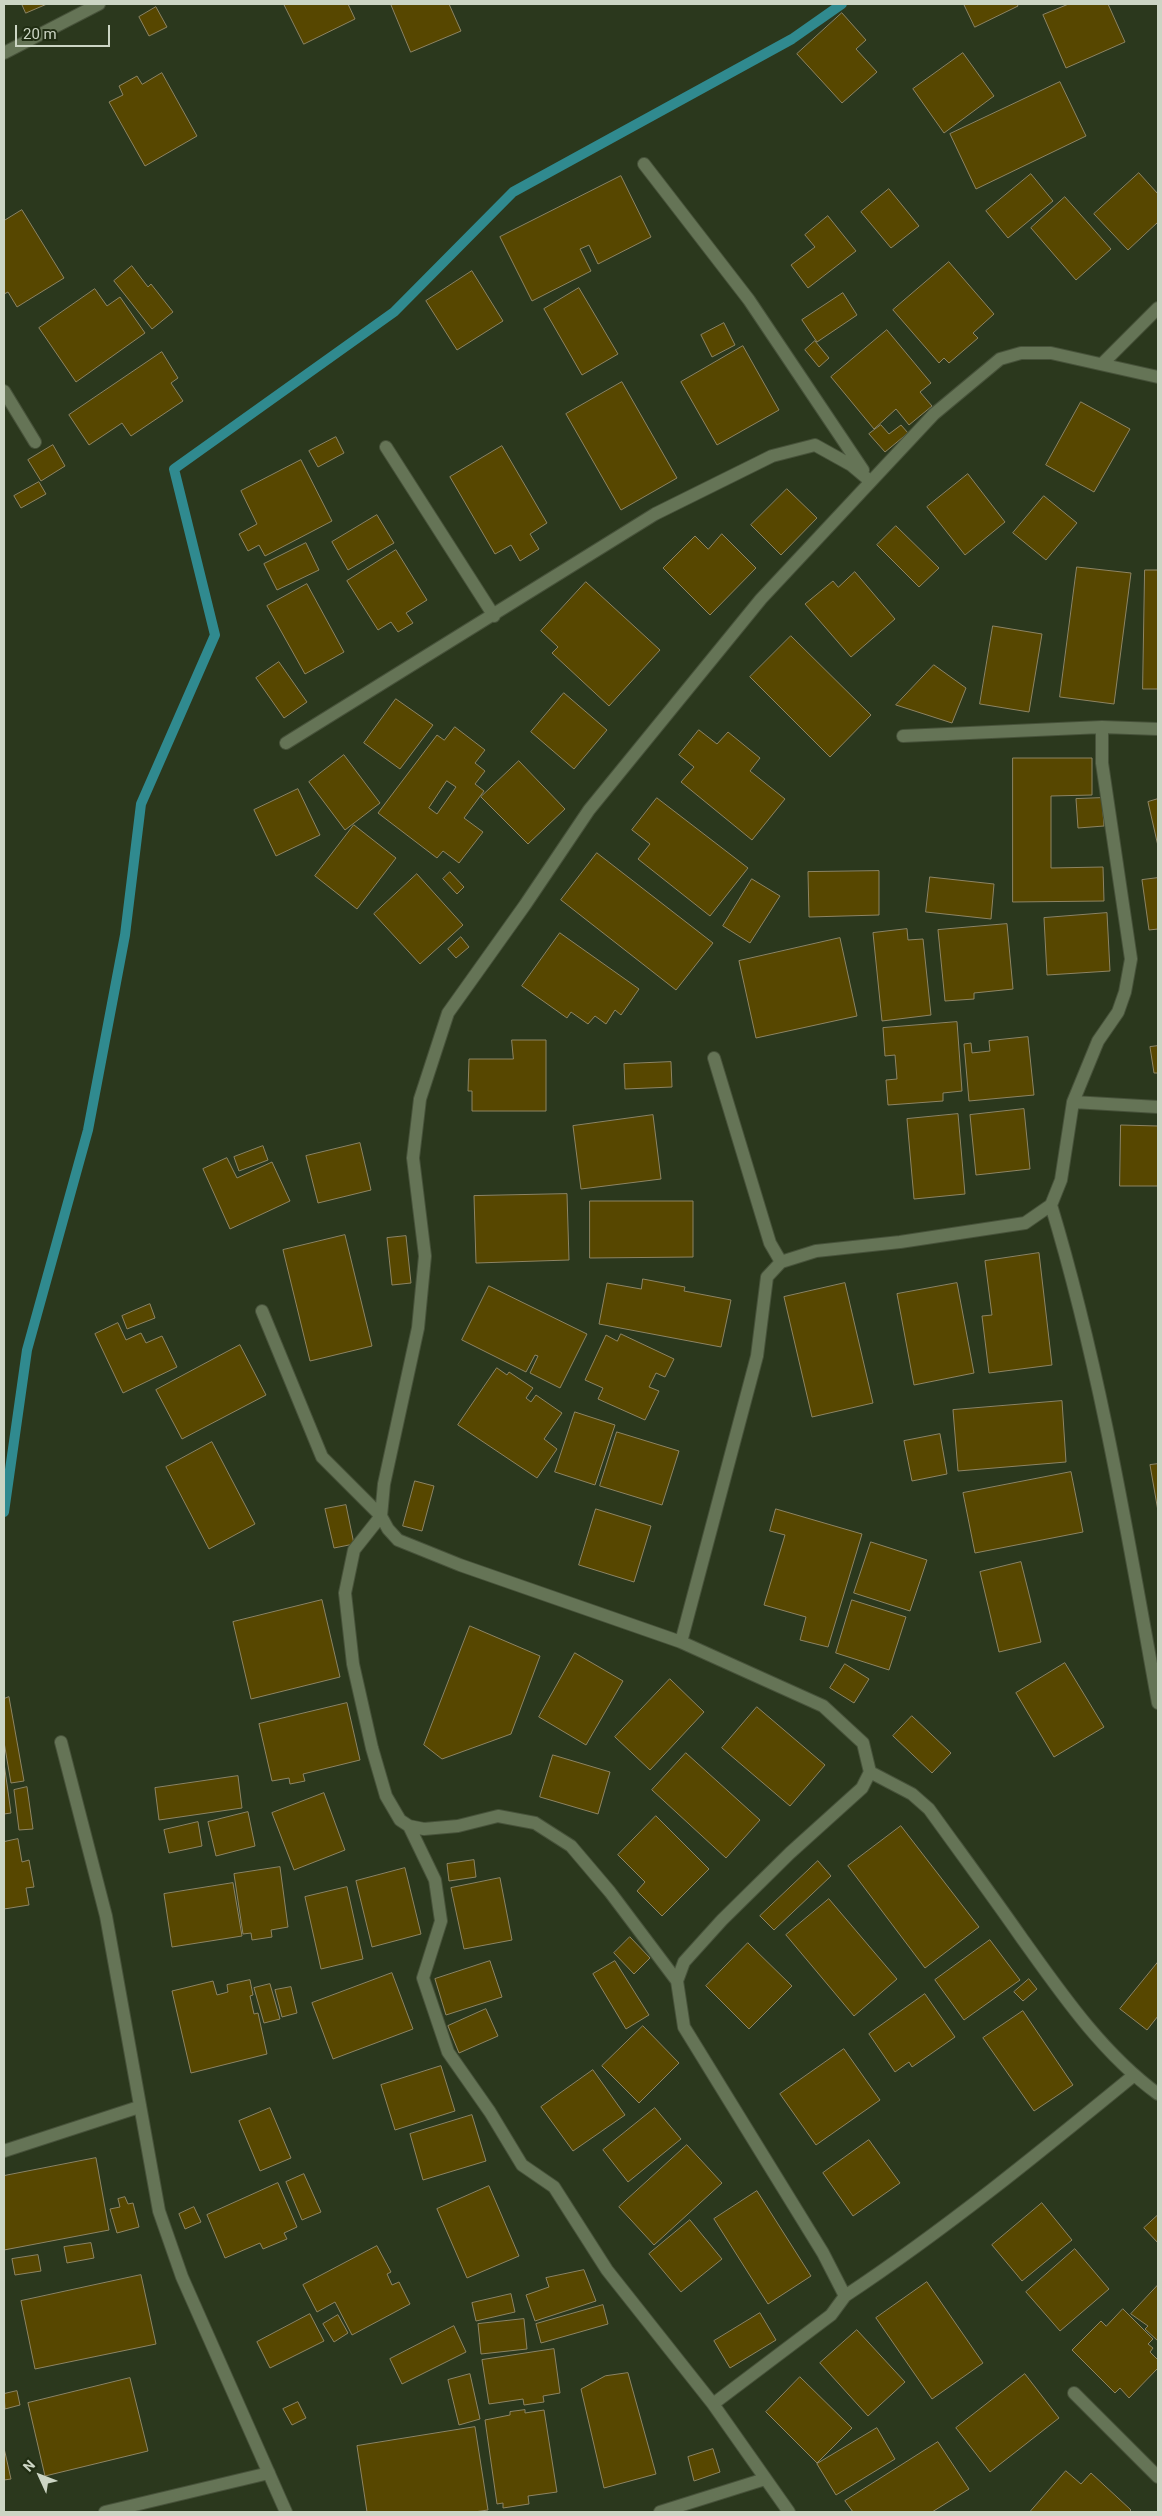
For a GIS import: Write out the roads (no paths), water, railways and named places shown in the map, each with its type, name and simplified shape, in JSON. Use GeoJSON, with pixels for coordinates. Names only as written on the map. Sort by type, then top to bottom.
{"type":"FeatureCollection","features":[{"type":"Feature","properties":{"kind":"street"},"geometry":{"type":"LineString","coordinates":[[4,53],[99,4]]}},
{"type":"Feature","properties":{"kind":"street"},"geometry":{"type":"LineString","coordinates":[[644,164],[749,300],[870,481]]}},
{"type":"Feature","properties":{"kind":"street"},"geometry":{"type":"LineString","coordinates":[[1103,363],[1158,308]]}},
{"type":"Feature","properties":{"kind":"street"},"geometry":{"type":"LineString","coordinates":[[846,2296],[823,2253],[684,2027],[677,1981],[610,1892],[571,1846],[535,1823],[498,1816],[458,1826],[424,1829],[409,1826],[400,1820],[386,1796],[372,1748],[353,1664],[345,1593],[354,1550],[381,1516],[384,1484],[418,1328],[425,1256],[413,1158],[420,1099],[448,1013],[525,905],[589,810],[761,599],[934,414],[1000,359],[1021,353],[1051,353],[1103,363],[1158,377]]}},
{"type":"Feature","properties":{"kind":"street"},"geometry":{"type":"LineString","coordinates":[[4,391],[35,442]]}},
{"type":"Feature","properties":{"kind":"street"},"geometry":{"type":"LineString","coordinates":[[286,742],[494,616],[655,514],[772,456],[815,445],[851,465],[870,481]]}},
{"type":"Feature","properties":{"kind":"street"},"geometry":{"type":"LineString","coordinates":[[386,447],[494,616]]}},
{"type":"Feature","properties":{"kind":"street"},"geometry":{"type":"LineString","coordinates":[[681,1642],[757,1356],[767,1277],[781,1262],[816,1251],[900,1242],[1025,1223],[1051,1205],[1061,1180],[1073,1102],[1098,1041],[1118,1012],[1125,992],[1131,958],[1102,763],[1102,727]]}},
{"type":"Feature","properties":{"kind":"street"},"geometry":{"type":"LineString","coordinates":[[903,736],[1102,727],[1158,729]]}},
{"type":"Feature","properties":{"kind":"street"},"geometry":{"type":"LineString","coordinates":[[714,1058],[770,1243],[781,1262]]}},
{"type":"Feature","properties":{"kind":"street"},"geometry":{"type":"LineString","coordinates":[[1073,1102],[1158,1107]]}},
{"type":"Feature","properties":{"kind":"street"},"geometry":{"type":"LineString","coordinates":[[1051,1205],[1067,1256],[1118,1485],[1158,1703]]}},
{"type":"Feature","properties":{"kind":"street"},"geometry":{"type":"LineString","coordinates":[[262,1310],[322,1457],[381,1516],[388,1530],[398,1540],[460,1565],[681,1642],[823,1706],[863,1743],[870,1772],[862,1788],[722,1920],[684,1962],[677,1981]]}},
{"type":"Feature","properties":{"kind":"street"},"geometry":{"type":"LineString","coordinates":[[61,1742],[106,1916],[138,2107],[162,2221],[182,2277],[286,2512]]}},
{"type":"Feature","properties":{"kind":"street"},"geometry":{"type":"LineString","coordinates":[[870,1772],[912,1794],[930,1809],[1055,1984],[1096,2036],[1133,2076],[1158,2094]]}},
{"type":"Feature","properties":{"kind":"street"},"geometry":{"type":"LineString","coordinates":[[409,1826],[436,1880],[441,1921],[424,1978],[448,2052],[490,2112],[522,2165],[554,2187],[607,2270],[713,2404],[789,2512]]}},
{"type":"Feature","properties":{"kind":"street"},"geometry":{"type":"LineString","coordinates":[[713,2404],[831,2314],[846,2296],[903,2258],[998,2186],[1133,2076]]}},
{"type":"Feature","properties":{"kind":"street"},"geometry":{"type":"LineString","coordinates":[[4,2151],[138,2107]]}},
{"type":"Feature","properties":{"kind":"street"},"geometry":{"type":"LineString","coordinates":[[1074,2392],[1158,2477]]}},
{"type":"Feature","properties":{"kind":"street"},"geometry":{"type":"LineString","coordinates":[[105,2512],[269,2473]]}},
{"type":"Feature","properties":{"kind":"street"},"geometry":{"type":"LineString","coordinates":[[660,2512],[765,2479]]}},
{"type":"Feature","properties":{"kind":"waterway"},"geometry":{"type":"LineString","coordinates":[[4,1512],[27,1350],[88,1130],[125,935],[141,804],[215,635],[174,469],[394,312],[513,192],[792,39],[842,4]]}}]}
